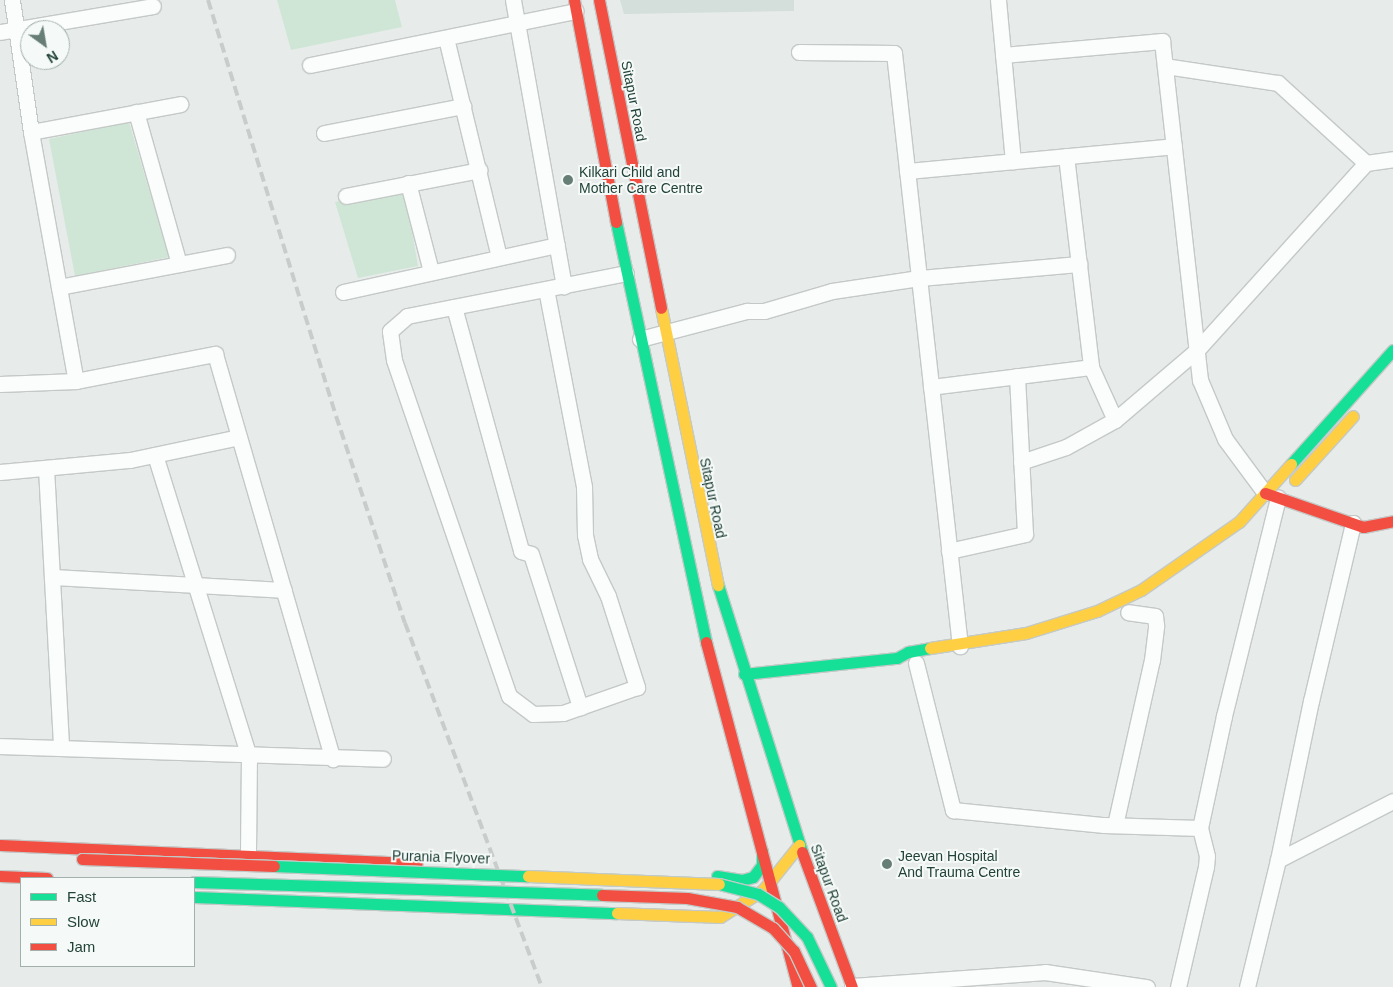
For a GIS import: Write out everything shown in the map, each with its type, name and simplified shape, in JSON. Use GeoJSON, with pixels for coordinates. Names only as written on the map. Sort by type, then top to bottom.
{"type":"FeatureCollection","features":[{"type":"Feature","properties":{"kind":"main road","name":"Sitapur Road"},"geometry":{"type":"LineString","coordinates":[[599,0],[664,335],[712,562],[744,674],[799,845],[852,987]]}},
{"type":"Feature","properties":{"kind":"main road"},"geometry":{"type":"LineString","coordinates":[[575,5],[626,273],[713,676],[798,987]]}},
{"type":"Feature","properties":{"kind":"main road"},"geometry":{"type":"LineString","coordinates":[[1179,579],[1223,548],[1271,495],[1393,350]]}},
{"type":"Feature","properties":{"kind":"main road"},"geometry":{"type":"LineString","coordinates":[[956,652],[1097,611],[1141,590],[1239,522],[1271,495],[1362,406]]}},
{"type":"Feature","properties":{"kind":"main road"},"geometry":{"type":"LineString","coordinates":[[1271,495],[1363,526],[1393,521]]}},
{"type":"Feature","properties":{"kind":"main road"},"geometry":{"type":"LineString","coordinates":[[744,674],[897,658],[908,652],[956,652],[1036,642],[1128,612],[1157,595]]}},
{"type":"Feature","properties":{"kind":"main road"},"geometry":{"type":"LineString","coordinates":[[897,658],[910,664],[921,663]]}},
{"type":"Feature","properties":{"kind":"main road"},"geometry":{"type":"LineString","coordinates":[[0,845],[390,860],[501,871],[666,872],[742,880],[759,872],[762,851]]}},
{"type":"Feature","properties":{"kind":"main road"},"geometry":{"type":"LineString","coordinates":[[195,897],[720,917],[763,890],[799,845]]}},
{"type":"Feature","properties":{"kind":"main road","name":"Purania Flyover"},"geometry":{"type":"LineString","coordinates":[[0,858],[82,859],[716,883],[758,894],[779,907],[807,937],[831,987]]}},
{"type":"Feature","properties":{"kind":"main road"},"geometry":{"type":"LineString","coordinates":[[390,860],[390,903]]}},
{"type":"Feature","properties":{"kind":"main road"},"geometry":{"type":"LineString","coordinates":[[0,876],[24,877]]}},
{"type":"Feature","properties":{"kind":"main road"},"geometry":{"type":"LineString","coordinates":[[195,882],[687,898],[728,905],[763,919],[794,951],[811,987]]}},
{"type":"Feature","properties":{"kind":"street"},"geometry":{"type":"LineString","coordinates":[[12,0],[19,28],[31,132],[76,381]]}},
{"type":"Feature","properties":{"kind":"street"},"geometry":{"type":"LineString","coordinates":[[513,0],[564,286]]}},
{"type":"Feature","properties":{"kind":"street"},"geometry":{"type":"LineString","coordinates":[[998,0],[1013,161]]}},
{"type":"Feature","properties":{"kind":"street"},"geometry":{"type":"LineString","coordinates":[[310,66],[518,23],[575,5]]}},
{"type":"Feature","properties":{"kind":"street"},"geometry":{"type":"LineString","coordinates":[[0,32],[153,6]]}},
{"type":"Feature","properties":{"kind":"street"},"geometry":{"type":"LineString","coordinates":[[446,38],[480,170],[499,257]]}},
{"type":"Feature","properties":{"kind":"street"},"geometry":{"type":"LineString","coordinates":[[1003,55],[1162,41],[1200,380],[1224,439],[1271,495],[1200,828],[1207,856],[1206,867],[1178,987]]}},
{"type":"Feature","properties":{"kind":"street"},"geometry":{"type":"LineString","coordinates":[[799,52],[894,53],[949,551],[956,652]]}},
{"type":"Feature","properties":{"kind":"street"},"geometry":{"type":"LineString","coordinates":[[1165,66],[1278,83],[1366,162]]}},
{"type":"Feature","properties":{"kind":"street"},"geometry":{"type":"LineString","coordinates":[[31,132],[180,104]]}},
{"type":"Feature","properties":{"kind":"street"},"geometry":{"type":"LineString","coordinates":[[324,133],[463,106]]}},
{"type":"Feature","properties":{"kind":"street"},"geometry":{"type":"LineString","coordinates":[[136,112],[180,264]]}},
{"type":"Feature","properties":{"kind":"street"},"geometry":{"type":"LineString","coordinates":[[907,171],[1174,146]]}},
{"type":"Feature","properties":{"kind":"street"},"geometry":{"type":"LineString","coordinates":[[1066,156],[1091,367],[1115,420]]}},
{"type":"Feature","properties":{"kind":"street"},"geometry":{"type":"LineString","coordinates":[[1021,462],[1066,448],[1115,420],[1197,350],[1366,162],[1393,160]]}},
{"type":"Feature","properties":{"kind":"street"},"geometry":{"type":"LineString","coordinates":[[346,196],[480,170]]}},
{"type":"Feature","properties":{"kind":"street"},"geometry":{"type":"LineString","coordinates":[[408,183],[431,271]]}},
{"type":"Feature","properties":{"kind":"street"},"geometry":{"type":"LineString","coordinates":[[343,292],[557,244]]}},
{"type":"Feature","properties":{"kind":"street"},"geometry":{"type":"LineString","coordinates":[[59,287],[227,255]]}},
{"type":"Feature","properties":{"kind":"street"},"geometry":{"type":"LineString","coordinates":[[640,339],[664,335],[832,291],[919,278],[1079,264]]}},
{"type":"Feature","properties":{"kind":"street"},"geometry":{"type":"LineString","coordinates":[[546,289],[584,487],[588,551],[608,596],[638,687],[563,713],[533,714],[509,696],[394,360],[390,331],[407,316],[626,273]]}},
{"type":"Feature","properties":{"kind":"street"},"geometry":{"type":"LineString","coordinates":[[454,307],[521,551],[531,554],[580,707]]}},
{"type":"Feature","properties":{"kind":"street"},"geometry":{"type":"LineString","coordinates":[[0,384],[76,381],[215,354],[333,759]]}},
{"type":"Feature","properties":{"kind":"street"},"geometry":{"type":"LineString","coordinates":[[931,387],[1091,367]]}},
{"type":"Feature","properties":{"kind":"street"},"geometry":{"type":"LineString","coordinates":[[949,551],[1025,534],[1016,376]]}},
{"type":"Feature","properties":{"kind":"street"},"geometry":{"type":"LineString","coordinates":[[0,472],[155,455],[239,436]]}},
{"type":"Feature","properties":{"kind":"street"},"geometry":{"type":"LineString","coordinates":[[155,455],[249,756],[248,855]]}},
{"type":"Feature","properties":{"kind":"street"},"geometry":{"type":"LineString","coordinates":[[46,468],[61,748]]}},
{"type":"Feature","properties":{"kind":"street"},"geometry":{"type":"LineString","coordinates":[[1247,987],[1278,860],[1311,701],[1353,523]]}},
{"type":"Feature","properties":{"kind":"street"},"geometry":{"type":"LineString","coordinates":[[52,578],[284,590]]}},
{"type":"Feature","properties":{"kind":"street"},"geometry":{"type":"LineString","coordinates":[[1116,825],[1152,660],[1156,625],[1155,616],[1128,612]]}},
{"type":"Feature","properties":{"kind":"street"},"geometry":{"type":"LineString","coordinates":[[921,663],[953,810],[1116,825],[1200,828]]}},
{"type":"Feature","properties":{"kind":"street"},"geometry":{"type":"LineString","coordinates":[[0,746],[333,759],[384,759]]}},
{"type":"Feature","properties":{"kind":"street"},"geometry":{"type":"LineString","coordinates":[[1278,860],[1393,801]]}},
{"type":"Feature","properties":{"kind":"street"},"geometry":{"type":"LineString","coordinates":[[852,987],[957,984],[1045,972],[1082,982],[1147,987]]}},
{"type":"Feature","properties":{"kind":"shaded area"},"geometry":{"type":"Polygon","coordinates":[[[620,0],[794,0],[794,11],[624,14],[620,0]]]}},
{"type":"Feature","properties":{"kind":"green space"},"geometry":{"type":"Polygon","coordinates":[[[277,0],[395,0],[402,27],[291,50],[277,0]]]}},
{"type":"Feature","properties":{"kind":"green space"},"geometry":{"type":"Polygon","coordinates":[[[129,122],[169,257],[75,276],[49,139],[129,122]]]}},
{"type":"Feature","properties":{"kind":"green space"},"geometry":{"type":"Polygon","coordinates":[[[405,190],[418,266],[358,278],[335,202],[405,190]]]}},
{"type":"Feature","properties":{"kind":"railway"},"geometry":{"type":"LineString","coordinates":[[208,0],[336,416],[405,623],[542,987]]}},
{"type":"Feature","properties":{"kind":"traffic: fast"},"geometry":{"type":"LineString","coordinates":[[616,222],[706,642]]}},
{"type":"Feature","properties":{"kind":"traffic: fast"},"geometry":{"type":"LineString","coordinates":[[1291,464],[1393,350]]}},
{"type":"Feature","properties":{"kind":"traffic: fast"},"geometry":{"type":"LineString","coordinates":[[718,585],[802,852]]}},
{"type":"Feature","properties":{"kind":"traffic: fast"},"geometry":{"type":"LineString","coordinates":[[744,674],[897,658],[908,652],[930,648]]}},
{"type":"Feature","properties":{"kind":"traffic: fast"},"geometry":{"type":"LineString","coordinates":[[717,876],[742,880],[753,877],[762,865],[762,851]]}},
{"type":"Feature","properties":{"kind":"traffic: fast"},"geometry":{"type":"LineString","coordinates":[[274,866],[528,876]]}},
{"type":"Feature","properties":{"kind":"traffic: fast"},"geometry":{"type":"LineString","coordinates":[[195,882],[602,895]]}},
{"type":"Feature","properties":{"kind":"traffic: fast"},"geometry":{"type":"LineString","coordinates":[[719,884],[758,894],[779,907],[807,937],[831,987]]}},
{"type":"Feature","properties":{"kind":"traffic: fast"},"geometry":{"type":"LineString","coordinates":[[195,897],[617,913]]}},
{"type":"Feature","properties":{"kind":"traffic: slow"},"geometry":{"type":"LineString","coordinates":[[661,308],[718,585]]}},
{"type":"Feature","properties":{"kind":"traffic: slow"},"geometry":{"type":"LineString","coordinates":[[1295,480],[1353,416]]}},
{"type":"Feature","properties":{"kind":"traffic: slow"},"geometry":{"type":"LineString","coordinates":[[930,648],[1026,633],[1097,611],[1141,590],[1239,522],[1291,464]]}},
{"type":"Feature","properties":{"kind":"traffic: slow"},"geometry":{"type":"LineString","coordinates":[[617,913],[720,917],[763,890],[799,845]]}},
{"type":"Feature","properties":{"kind":"traffic: slow"},"geometry":{"type":"LineString","coordinates":[[528,876],[719,884]]}},
{"type":"Feature","properties":{"kind":"traffic: jam"},"geometry":{"type":"LineString","coordinates":[[574,0],[616,222]]}},
{"type":"Feature","properties":{"kind":"traffic: jam"},"geometry":{"type":"LineString","coordinates":[[599,0],[661,308]]}},
{"type":"Feature","properties":{"kind":"traffic: jam"},"geometry":{"type":"LineString","coordinates":[[1265,493],[1363,527],[1393,521]]}},
{"type":"Feature","properties":{"kind":"traffic: jam"},"geometry":{"type":"LineString","coordinates":[[706,642],[798,987]]}},
{"type":"Feature","properties":{"kind":"traffic: jam"},"geometry":{"type":"LineString","coordinates":[[0,845],[417,863]]}},
{"type":"Feature","properties":{"kind":"traffic: jam"},"geometry":{"type":"LineString","coordinates":[[802,852],[852,987]]}},
{"type":"Feature","properties":{"kind":"traffic: jam"},"geometry":{"type":"LineString","coordinates":[[82,859],[274,866]]}},
{"type":"Feature","properties":{"kind":"traffic: jam"},"geometry":{"type":"LineString","coordinates":[[0,876],[24,877]]}},
{"type":"Feature","properties":{"kind":"traffic: jam"},"geometry":{"type":"LineString","coordinates":[[602,895],[687,898],[737,907],[773,928],[794,951],[811,987]]}},
{"type":"Feature","properties":{"kind":"place","name":"Kilkari Child and Mother Care Centre"},"geometry":{"type":"Point","coordinates":[568,180]}},
{"type":"Feature","properties":{"kind":"place","name":"Jeevan Hospital And Trauma Centre"},"geometry":{"type":"Point","coordinates":[887,864]}}]}
